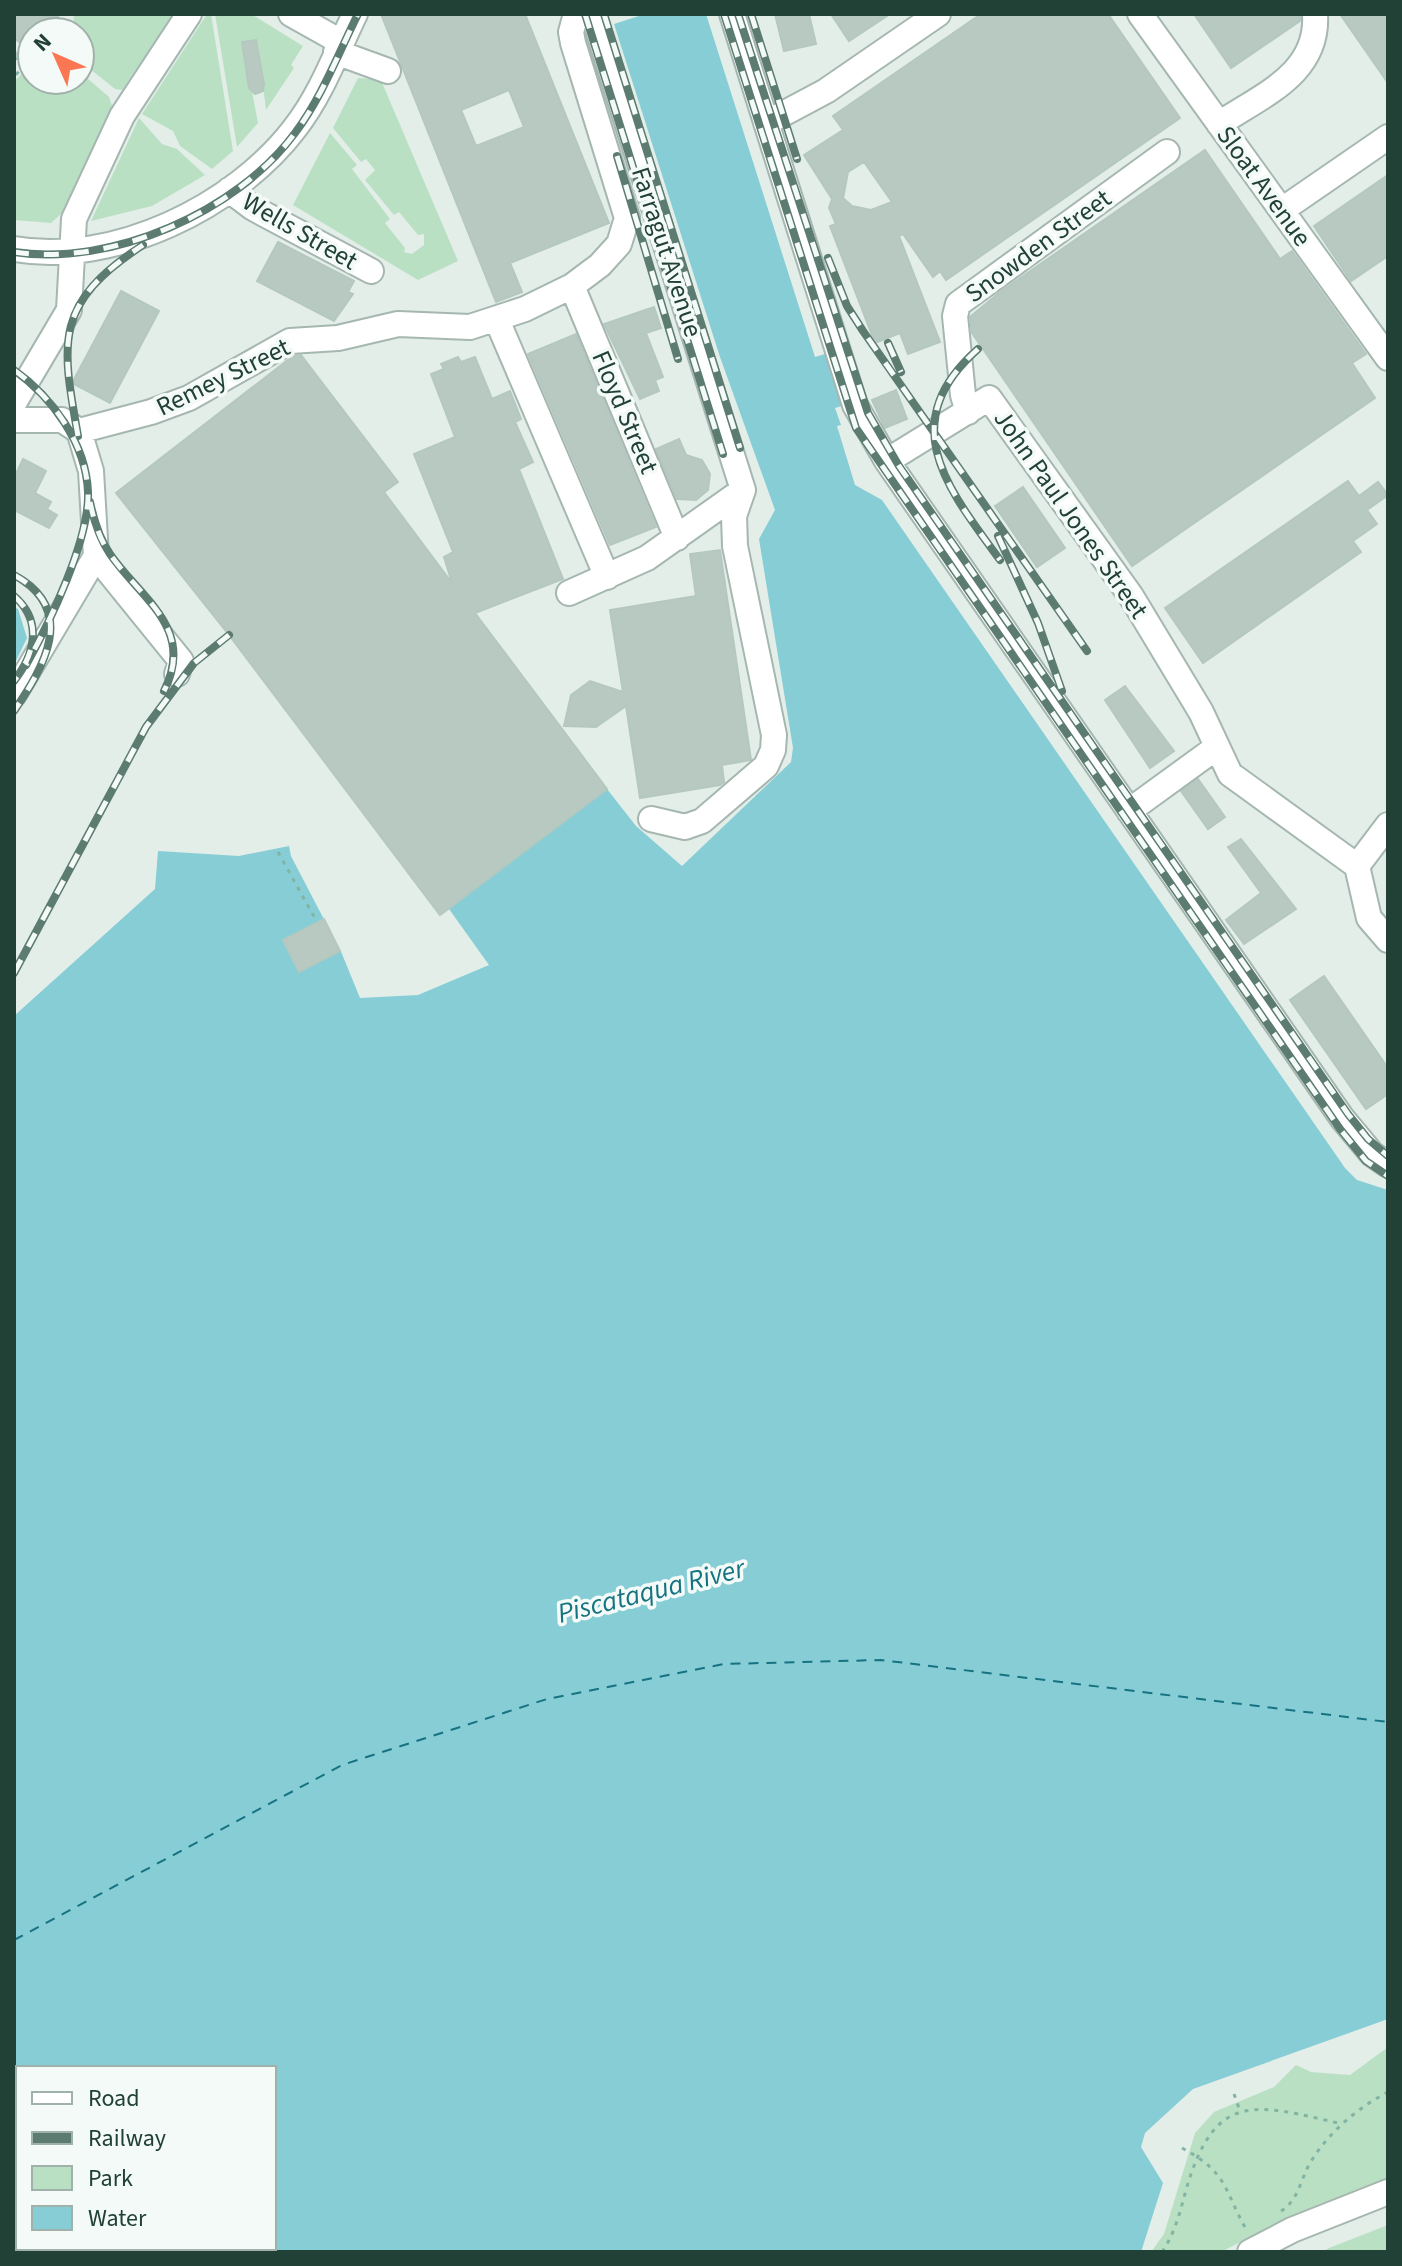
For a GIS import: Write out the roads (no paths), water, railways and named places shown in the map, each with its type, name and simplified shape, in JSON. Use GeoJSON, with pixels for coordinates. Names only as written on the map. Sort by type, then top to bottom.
{"type":"FeatureCollection","features":[{"type":"Feature","properties":{"kind":"street"},"geometry":{"type":"LineString","coordinates":[[14,403],[69,310],[74,219],[122,116],[189,14]]}},
{"type":"Feature","properties":{"kind":"street"},"geometry":{"type":"LineString","coordinates":[[291,14],[339,47],[388,71]]}},
{"type":"Feature","properties":{"kind":"street"},"geometry":{"type":"LineString","coordinates":[[14,249],[46,253],[72,251],[126,240],[160,227],[229,190],[289,136],[309,106],[355,14]]}},
{"type":"Feature","properties":{"kind":"street","name":"Remey Street"},"geometry":{"type":"LineString","coordinates":[[79,431],[189,398],[290,341],[338,338],[398,324],[454,328],[497,320],[572,286],[600,265],[624,234],[627,218],[573,43],[571,32],[576,14]]}},
{"type":"Feature","properties":{"kind":"street","name":"Farragut Avenue"},"geometry":{"type":"LineString","coordinates":[[593,14],[743,490]]}},
{"type":"Feature","properties":{"kind":"street"},"geometry":{"type":"LineString","coordinates":[[732,14],[855,405],[887,461],[1342,1118],[1372,1154],[1388,1165]]}},
{"type":"Feature","properties":{"kind":"street"},"geometry":{"type":"LineString","coordinates":[[766,123],[826,91],[938,14]]}},
{"type":"Feature","properties":{"kind":"street","name":"Sloat Avenue"},"geometry":{"type":"LineString","coordinates":[[1140,14],[1388,358]]}},
{"type":"Feature","properties":{"kind":"street"},"geometry":{"type":"LineString","coordinates":[[1219,124],[1298,71],[1310,49],[1315,14]]}},
{"type":"Feature","properties":{"kind":"street"},"geometry":{"type":"LineString","coordinates":[[1282,210],[1388,137]]}},
{"type":"Feature","properties":{"kind":"street","name":"Snowden Street"},"geometry":{"type":"LineString","coordinates":[[968,412],[963,395],[962,357],[955,316],[958,304],[1167,152]]}},
{"type":"Feature","properties":{"kind":"street","name":"Wells Street"},"geometry":{"type":"LineString","coordinates":[[229,190],[253,208],[371,271]]}},
{"type":"Feature","properties":{"kind":"street","name":"Floyd Street"},"geometry":{"type":"LineString","coordinates":[[572,286],[677,538]]}},
{"type":"Feature","properties":{"kind":"street"},"geometry":{"type":"LineString","coordinates":[[497,320],[607,577]]}},
{"type":"Feature","properties":{"kind":"street","name":"John Paul Jones Street"},"geometry":{"type":"LineString","coordinates":[[887,461],[989,398],[1131,596],[1185,683],[1224,766],[1238,782],[1357,866]]}},
{"type":"Feature","properties":{"kind":"street"},"geometry":{"type":"LineString","coordinates":[[14,420],[62,420],[79,431],[91,471],[96,556],[14,694]]}},
{"type":"Feature","properties":{"kind":"street"},"geometry":{"type":"LineString","coordinates":[[569,593],[647,558],[743,490]]}},
{"type":"Feature","properties":{"kind":"street"},"geometry":{"type":"LineString","coordinates":[[651,819],[685,827],[702,821],[756,777],[773,750],[774,735],[735,546],[734,516],[743,490]]}},
{"type":"Feature","properties":{"kind":"street"},"geometry":{"type":"LineString","coordinates":[[96,556],[181,661],[177,674]]}},
{"type":"Feature","properties":{"kind":"street"},"geometry":{"type":"LineString","coordinates":[[1129,811],[1217,747]]}},
{"type":"Feature","properties":{"kind":"street"},"geometry":{"type":"LineString","coordinates":[[1388,825],[1357,866],[1369,918],[1388,940]]}},
{"type":"Feature","properties":{"kind":"street"},"geometry":{"type":"LineString","coordinates":[[1250,2252],[1287,2232],[1388,2192]]}},
{"type":"Feature","properties":{"kind":"water","name":"Piscataqua River"},"geometry":{"type":"Polygon","coordinates":[[[645,14],[706,14],[815,357],[825,354],[842,406],[835,408],[841,425],[837,426],[855,485],[882,500],[1345,1168],[1357,1180],[1388,1190],[1388,2019],[1193,2089],[1145,2133],[1141,2147],[1163,2183],[1141,2252],[14,2252],[14,1016],[155,889],[158,851],[239,856],[289,846],[291,856],[342,954],[360,998],[418,995],[489,965],[449,909],[607,789],[636,826],[682,866],[791,762],[793,748],[759,539],[775,510],[720,357],[614,24],[645,14]]]}},
{"type":"Feature","properties":{"kind":"water"},"geometry":{"type":"Polygon","coordinates":[[[14,607],[18,609],[27,638],[14,665],[14,607]]]}},
{"type":"Feature","properties":{"kind":"railway"},"geometry":{"type":"LineString","coordinates":[[14,252],[52,254],[91,251],[130,242],[169,228],[240,187],[270,161],[305,119],[358,14]]}},
{"type":"Feature","properties":{"kind":"railway"},"geometry":{"type":"LineString","coordinates":[[585,14],[723,454]]}},
{"type":"Feature","properties":{"kind":"railway"},"geometry":{"type":"LineString","coordinates":[[604,14],[740,448]]}},
{"type":"Feature","properties":{"kind":"railway"},"geometry":{"type":"LineString","coordinates":[[724,14],[856,428],[1340,1129],[1366,1161],[1388,1176]]}},
{"type":"Feature","properties":{"kind":"railway"},"geometry":{"type":"LineString","coordinates":[[738,14],[868,413],[899,466],[1348,1114],[1368,1139],[1388,1156]]}},
{"type":"Feature","properties":{"kind":"railway"},"geometry":{"type":"LineString","coordinates":[[751,14],[797,159]]}},
{"type":"Feature","properties":{"kind":"railway"},"geometry":{"type":"LineString","coordinates":[[617,156],[678,359]]}},
{"type":"Feature","properties":{"kind":"railway"},"geometry":{"type":"LineString","coordinates":[[78,436],[68,374],[71,327],[79,306],[93,286],[143,245]]}},
{"type":"Feature","properties":{"kind":"railway"},"geometry":{"type":"LineString","coordinates":[[828,258],[847,306],[863,331],[1087,651]]}},
{"type":"Feature","properties":{"kind":"railway"},"geometry":{"type":"LineString","coordinates":[[888,343],[901,372]]}},
{"type":"Feature","properties":{"kind":"railway"},"geometry":{"type":"LineString","coordinates":[[978,349],[952,377],[938,404],[934,430],[938,456],[948,482],[1000,560]]}},
{"type":"Feature","properties":{"kind":"railway"},"geometry":{"type":"LineString","coordinates":[[14,370],[54,408],[74,439],[86,474],[88,492],[87,511],[75,557],[56,605],[26,665]]}},
{"type":"Feature","properties":{"kind":"railway"},"geometry":{"type":"LineString","coordinates":[[90,502],[106,548],[149,600],[169,632],[173,649],[172,669],[164,691]]}},
{"type":"Feature","properties":{"kind":"railway"},"geometry":{"type":"LineString","coordinates":[[998,536],[1038,623],[1062,691]]}},
{"type":"Feature","properties":{"kind":"railway"},"geometry":{"type":"LineString","coordinates":[[14,575],[34,589],[46,605],[50,622],[44,658],[14,711]]}},
{"type":"Feature","properties":{"kind":"railway"},"geometry":{"type":"LineString","coordinates":[[14,596],[29,616],[33,638],[27,660],[14,681]]}},
{"type":"Feature","properties":{"kind":"railway"},"geometry":{"type":"LineString","coordinates":[[14,973],[146,727],[194,663],[229,635]]}}]}
